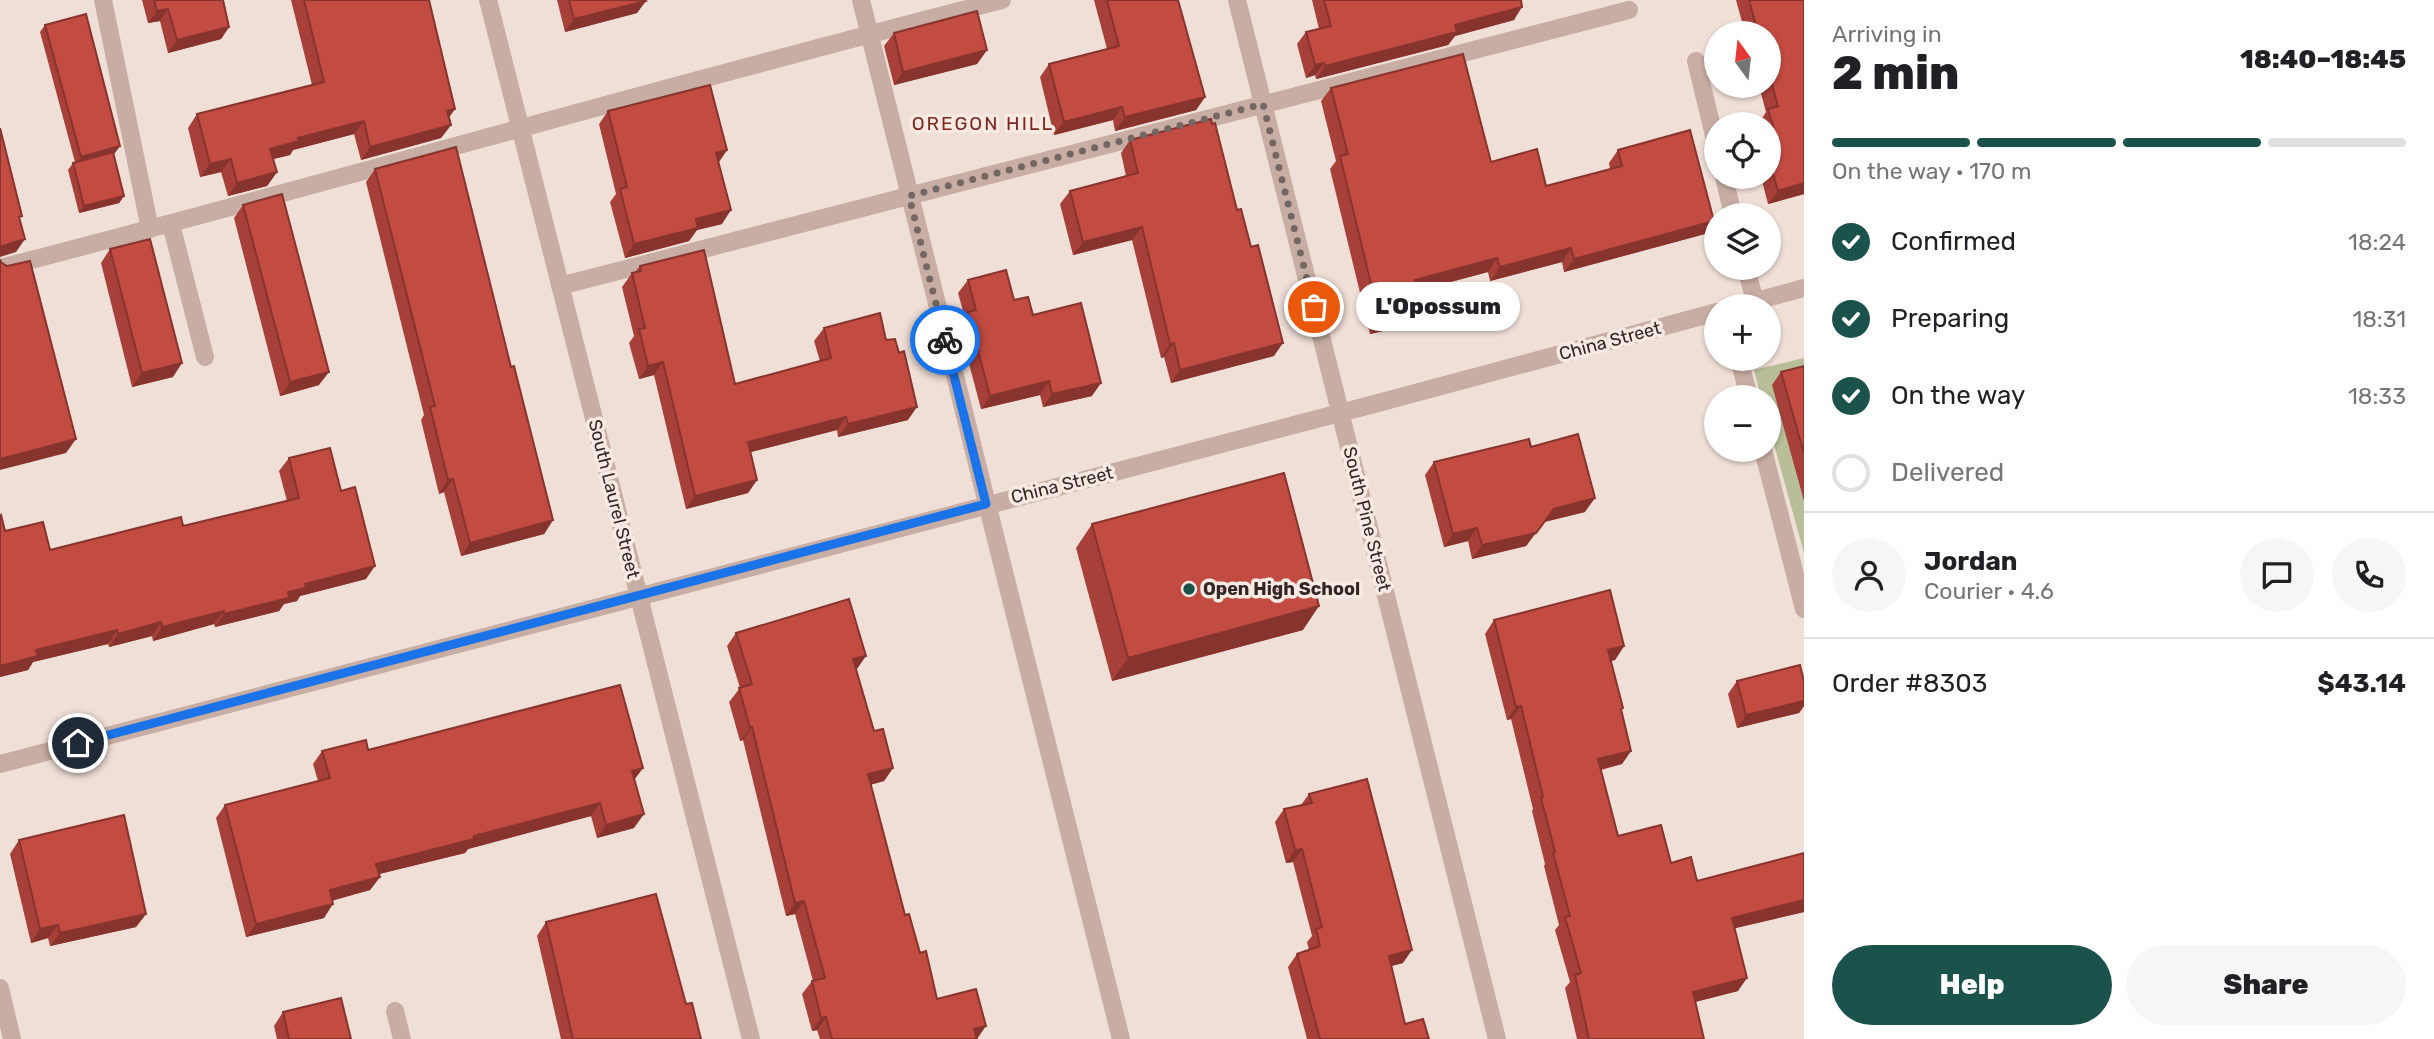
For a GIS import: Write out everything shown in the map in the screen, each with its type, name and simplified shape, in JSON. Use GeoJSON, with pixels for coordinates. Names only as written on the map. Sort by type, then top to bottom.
{"type":"FeatureCollection","features":[{"type":"Feature","properties":{"kind":"street"},"geometry":{"type":"LineString","coordinates":[[103,0],[150,229]]}},
{"type":"Feature","properties":{"kind":"street","name":"South Laurel Street"},"geometry":{"type":"LineString","coordinates":[[488,0],[751,1039]]}},
{"type":"Feature","properties":{"kind":"street"},"geometry":{"type":"LineString","coordinates":[[861,0],[1121,1039]]}},
{"type":"Feature","properties":{"kind":"street"},"geometry":{"type":"LineString","coordinates":[[0,268],[1002,0]]}},
{"type":"Feature","properties":{"kind":"street","name":"South Pine Street"},"geometry":{"type":"LineString","coordinates":[[1237,0],[1497,1039]]}},
{"type":"Feature","properties":{"kind":"street"},"geometry":{"type":"LineString","coordinates":[[560,286],[1629,10]]}},
{"type":"Feature","properties":{"kind":"street"},"geometry":{"type":"LineString","coordinates":[[1696,61],[1708,112]]}},
{"type":"Feature","properties":{"kind":"street"},"geometry":{"type":"LineString","coordinates":[[171,224],[205,357]]}},
{"type":"Feature","properties":{"kind":"street"},"geometry":{"type":"LineString","coordinates":[[1781,295],[1804,288]]}},
{"type":"Feature","properties":{"kind":"street","name":"China Street"},"geometry":{"type":"LineString","coordinates":[[0,764],[1704,315]]}},
{"type":"Feature","properties":{"kind":"street"},"geometry":{"type":"LineString","coordinates":[[1766,462],[1804,609]]}},
{"type":"Feature","properties":{"kind":"street"},"geometry":{"type":"LineString","coordinates":[[0,988],[12,1039]]}},
{"type":"Feature","properties":{"kind":"street"},"geometry":{"type":"LineString","coordinates":[[395,1010],[402,1039]]}},
{"type":"Feature","properties":{"kind":"green space"},"geometry":{"type":"Polygon","coordinates":[[[1804,358],[1804,553],[1779,462],[1781,385],[1758,385],[1754,371],[1781,371],[1781,364],[1804,358]]]}},
{"type":"Feature","properties":{"kind":"building"},"geometry":{"type":"Polygon","coordinates":[[[154,0],[223,0],[229,27],[177,40],[168,9],[157,11],[154,0]]]}},
{"type":"Feature","properties":{"kind":"building"},"geometry":{"type":"Polygon","coordinates":[[[304,0],[429,0],[455,109],[447,111],[451,125],[370,147],[364,121],[298,138],[299,141],[270,149],[277,172],[237,183],[231,159],[210,164],[197,114],[324,82],[304,0]]]}},
{"type":"Feature","properties":{"kind":"building"},"geometry":{"type":"Polygon","coordinates":[[[569,0],[645,0],[646,1],[574,19],[569,0]]]}},
{"type":"Feature","properties":{"kind":"building"},"geometry":{"type":"Polygon","coordinates":[[[1107,0],[1178,0],[1205,97],[1125,117],[1122,107],[1064,122],[1049,64],[1119,46],[1107,0]]]}},
{"type":"Feature","properties":{"kind":"building"},"geometry":{"type":"Polygon","coordinates":[[[1324,0],[1521,0],[1522,7],[1455,25],[1457,32],[1325,66],[1324,63],[1315,65],[1306,32],[1331,26],[1324,0]]]}},
{"type":"Feature","properties":{"kind":"building"},"geometry":{"type":"Polygon","coordinates":[[[1749,0],[1804,0],[1804,183],[1778,191],[1781,189],[1781,112],[1769,112],[1768,109],[1778,106],[1776,98],[1782,98],[1782,21],[1755,21],[1749,0]]]}},
{"type":"Feature","properties":{"kind":"building"},"geometry":{"type":"Polygon","coordinates":[[[977,11],[987,50],[903,72],[894,33],[977,11]]]}},
{"type":"Feature","properties":{"kind":"building"},"geometry":{"type":"Polygon","coordinates":[[[86,14],[120,146],[81,157],[45,25],[86,14]]]}},
{"type":"Feature","properties":{"kind":"building"},"geometry":{"type":"Polygon","coordinates":[[[1463,54],[1491,162],[1537,149],[1546,186],[1622,166],[1618,150],[1690,130],[1709,203],[1704,203],[1704,224],[1574,259],[1571,248],[1500,267],[1497,258],[1415,280],[1422,310],[1380,321],[1340,156],[1348,154],[1331,88],[1463,54]]]}},
{"type":"Feature","properties":{"kind":"building"},"geometry":{"type":"Polygon","coordinates":[[[710,85],[727,150],[716,153],[731,210],[696,219],[698,228],[634,244],[620,189],[627,187],[608,111],[710,85]]]}},
{"type":"Feature","properties":{"kind":"building"},"geometry":{"type":"Polygon","coordinates":[[[1211,119],[1212,124],[1215,123],[1237,210],[1241,209],[1251,247],[1258,245],[1283,343],[1180,370],[1174,343],[1170,344],[1142,227],[1083,242],[1070,191],[1138,173],[1130,140],[1211,119]]]}},
{"type":"Feature","properties":{"kind":"building"},"geometry":{"type":"Polygon","coordinates":[[[0,128],[22,216],[19,217],[25,239],[2,246],[0,252],[0,128]]]}},
{"type":"Feature","properties":{"kind":"building"},"geometry":{"type":"Polygon","coordinates":[[[456,147],[511,367],[514,366],[553,520],[470,543],[453,479],[448,480],[430,407],[435,406],[375,169],[456,147]]]}},
{"type":"Feature","properties":{"kind":"building"},"geometry":{"type":"Polygon","coordinates":[[[113,152],[124,196],[84,206],[73,163],[113,152]]]}},
{"type":"Feature","properties":{"kind":"building"},"geometry":{"type":"Polygon","coordinates":[[[282,194],[329,372],[290,382],[243,205],[282,194]]]}},
{"type":"Feature","properties":{"kind":"building"},"geometry":{"type":"Polygon","coordinates":[[[150,239],[182,363],[142,373],[110,249],[150,239]]]}},
{"type":"Feature","properties":{"kind":"building"},"geometry":{"type":"Polygon","coordinates":[[[704,250],[735,384],[831,358],[824,328],[880,313],[886,340],[895,339],[899,353],[904,351],[917,407],[848,424],[846,417],[748,442],[757,480],[695,496],[663,362],[648,366],[639,329],[645,328],[632,273],[641,271],[640,266],[704,250]]]}},
{"type":"Feature","properties":{"kind":"building"},"geometry":{"type":"Polygon","coordinates":[[[0,260],[7,266],[30,261],[76,439],[0,459],[0,260]]]}},
{"type":"Feature","properties":{"kind":"building"},"geometry":{"type":"Polygon","coordinates":[[[1006,270],[1014,300],[1028,297],[1033,315],[1081,303],[1101,383],[1052,394],[1049,381],[990,396],[968,312],[976,310],[968,280],[1006,270]]]}},
{"type":"Feature","properties":{"kind":"building"},"geometry":{"type":"Polygon","coordinates":[[[1804,366],[1804,454],[1781,372],[1804,366]]]}},
{"type":"Feature","properties":{"kind":"building"},"geometry":{"type":"Polygon","coordinates":[[[1578,434],[1595,498],[1554,509],[1536,533],[1482,545],[1477,528],[1453,534],[1434,462],[1529,439],[1531,447],[1578,434]]]}},
{"type":"Feature","properties":{"kind":"building"},"geometry":{"type":"Polygon","coordinates":[[[330,448],[341,491],[355,487],[375,566],[305,584],[306,588],[288,592],[289,598],[162,627],[161,622],[118,634],[117,630],[36,650],[38,656],[0,666],[1,515],[5,531],[43,522],[50,550],[181,517],[183,526],[299,498],[289,458],[330,448]]]}},
{"type":"Feature","properties":{"kind":"building","name":"Open High School"},"geometry":{"type":"Polygon","coordinates":[[[1284,473],[1319,606],[1128,658],[1092,524],[1284,473]]]}},
{"type":"Feature","properties":{"kind":"building"},"geometry":{"type":"Polygon","coordinates":[[[1610,590],[1624,646],[1608,650],[1631,751],[1598,759],[1618,836],[1661,825],[1671,863],[1691,857],[1697,881],[1804,853],[1804,900],[1732,918],[1747,978],[1693,992],[1704,1039],[1589,1039],[1575,975],[1581,973],[1565,917],[1570,916],[1553,853],[1555,852],[1521,706],[1516,707],[1494,620],[1610,590]]]}},
{"type":"Feature","properties":{"kind":"building"},"geometry":{"type":"Polygon","coordinates":[[[849,599],[866,656],[853,659],[874,731],[883,729],[893,768],[868,774],[905,915],[909,914],[920,953],[926,951],[937,999],[976,989],[986,1026],[974,1029],[977,1039],[832,1039],[826,1017],[821,1018],[812,981],[825,978],[804,901],[795,903],[752,727],[750,728],[739,688],[752,684],[736,633],[849,599]]]}},
{"type":"Feature","properties":{"kind":"building"},"geometry":{"type":"Polygon","coordinates":[[[1800,665],[1804,681],[1804,701],[1746,715],[1737,681],[1800,665]]]}},
{"type":"Feature","properties":{"kind":"building"},"geometry":{"type":"Polygon","coordinates":[[[620,685],[643,768],[632,771],[644,814],[606,825],[600,803],[474,836],[474,839],[376,864],[380,877],[330,890],[333,904],[256,924],[225,805],[330,778],[322,751],[366,740],[368,750],[620,685]]]}},
{"type":"Feature","properties":{"kind":"building"},"geometry":{"type":"Polygon","coordinates":[[[1367,779],[1412,950],[1389,956],[1405,1024],[1423,1019],[1429,1039],[1320,1039],[1297,954],[1320,946],[1316,929],[1322,927],[1302,849],[1295,850],[1284,809],[1312,803],[1309,794],[1367,779]]]}},
{"type":"Feature","properties":{"kind":"building"},"geometry":{"type":"Polygon","coordinates":[[[124,815],[146,914],[60,933],[58,925],[40,929],[19,840],[124,815]]]}},
{"type":"Feature","properties":{"kind":"building"},"geometry":{"type":"Polygon","coordinates":[[[656,894],[686,1004],[692,1003],[701,1039],[573,1039],[546,922],[656,894]]]}},
{"type":"Feature","properties":{"kind":"building"},"geometry":{"type":"Polygon","coordinates":[[[341,998],[351,1039],[289,1039],[283,1012],[341,998]]]}},
{"type":"Feature","properties":{"kind":"way so far"},"geometry":{"type":"LineString","coordinates":[[945,340],[909,196],[1263,104],[1314,307]]}},
{"type":"Feature","properties":{"kind":"place","name":"L'Opossum"},"geometry":{"type":"Point","coordinates":[1314,307]}},
{"type":"Feature","properties":{"kind":"place","name":"Open High School"},"geometry":{"type":"Point","coordinates":[1189,589]}},
{"type":"Feature","properties":{"kind":"district","name":"OREGON HILL"},"geometry":{"type":"Point","coordinates":[983,123]}},
{"type":"Feature","properties":{"kind":"route"},"geometry":{"type":"LineString","coordinates":[[78,743],[986,504],[945,340]]}}]}
